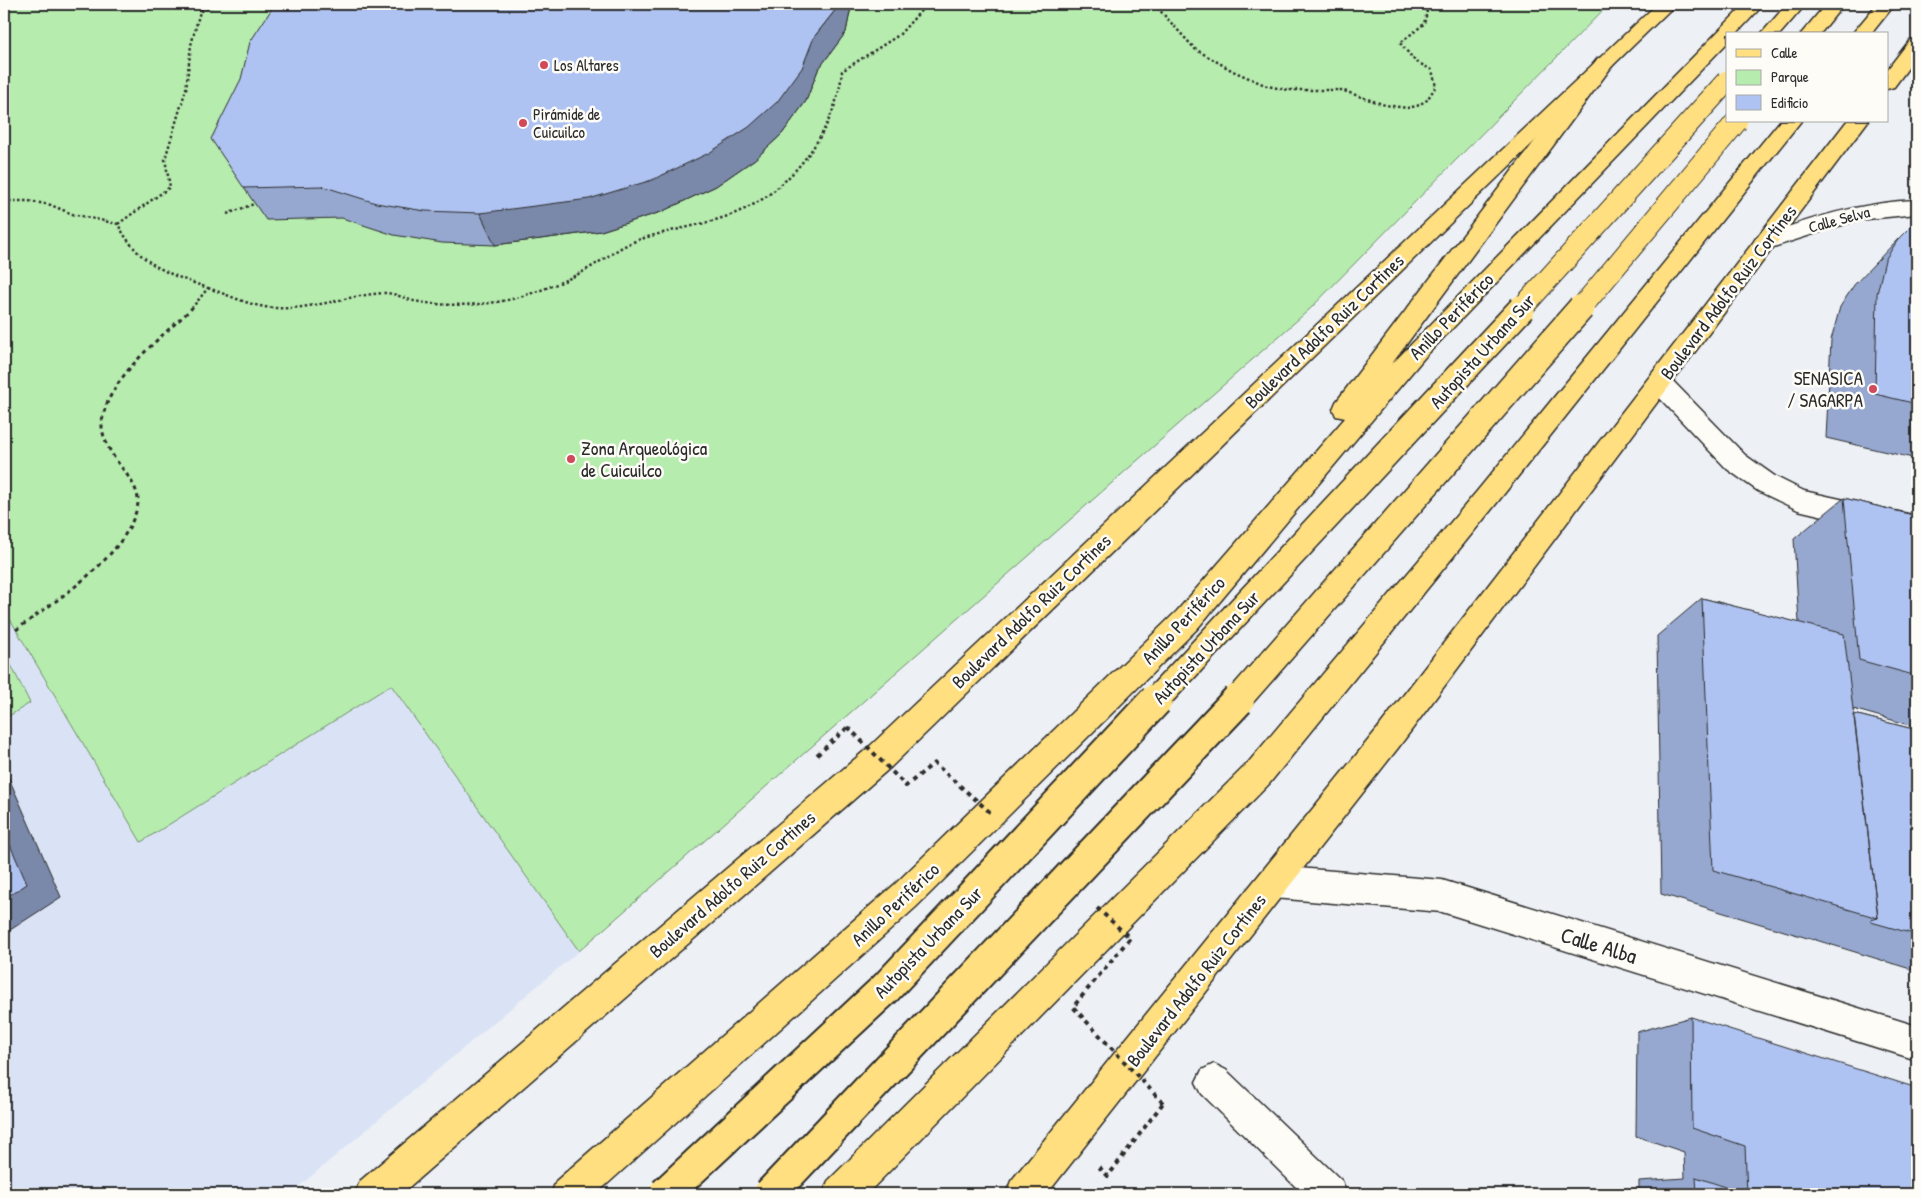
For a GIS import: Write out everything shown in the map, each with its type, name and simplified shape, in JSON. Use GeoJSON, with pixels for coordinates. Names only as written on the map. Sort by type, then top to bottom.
{"type":"FeatureCollection","features":[{"type":"Feature","properties":{"kind":"main road","name":"Boulevard Adolfo Ruiz Cortines"},"geometry":{"type":"LineString","coordinates":[[373,1194],[880,757],[1667,4]]}},
{"type":"Feature","properties":{"kind":"main road","name":"Anillo Periférico"},"geometry":{"type":"LineString","coordinates":[[1728,32],[1755,4]]}},
{"type":"Feature","properties":{"kind":"main road"},"geometry":{"type":"LineString","coordinates":[[1772,32],[1797,4]]}},
{"type":"Feature","properties":{"kind":"main road"},"geometry":{"type":"LineString","coordinates":[[1812,32],[1835,4]]}},
{"type":"Feature","properties":{"kind":"main road"},"geometry":{"type":"LineString","coordinates":[[1864,32],[1886,4]]}},
{"type":"Feature","properties":{"kind":"main road","name":"Anillo Periférico"},"geometry":{"type":"LineString","coordinates":[[569,1194],[905,896],[1187,620],[1416,352],[1726,34]]}},
{"type":"Feature","properties":{"kind":"main road"},"geometry":{"type":"LineString","coordinates":[[1888,82],[1917,44]]}},
{"type":"Feature","properties":{"kind":"main road"},"geometry":{"type":"LineString","coordinates":[[1187,620],[1605,62]]}},
{"type":"Feature","properties":{"kind":"main road","name":"Autopista Urbana Sur"},"geometry":{"type":"LineString","coordinates":[[665,1194],[886,988],[1463,373],[1726,82]]}},
{"type":"Feature","properties":{"kind":"main road"},"geometry":{"type":"LineString","coordinates":[[770,1194],[1227,712],[1564,328],[1736,122]]}},
{"type":"Feature","properties":{"kind":"main road"},"geometry":{"type":"LineString","coordinates":[[841,1194],[1258,774],[1487,497],[1790,122]]}},
{"type":"Feature","properties":{"kind":"main road","name":"Boulevard Adolfo Ruiz Cortines"},"geometry":{"type":"LineString","coordinates":[[1024,1194],[1394,730],[1857,122]]}},
{"type":"Feature","properties":{"kind":"main road"},"geometry":{"type":"LineString","coordinates":[[551,1194],[684,1092]]}},
{"type":"Feature","properties":{"kind":"street","name":"Calle Selva"},"geometry":{"type":"LineString","coordinates":[[1764,243],[1844,214],[1867,209],[1917,207]]}},
{"type":"Feature","properties":{"kind":"street"},"geometry":{"type":"LineString","coordinates":[[1660,382],[1730,456],[1767,484],[1798,500],[1917,527]]}},
{"type":"Feature","properties":{"kind":"street","name":"Calle Alba"},"geometry":{"type":"LineString","coordinates":[[1274,882],[1442,896],[1917,1043]]}},
{"type":"Feature","properties":{"kind":"street"},"geometry":{"type":"LineString","coordinates":[[1214,1082],[1329,1194]]}},
{"type":"Feature","properties":{"kind":"path"},"geometry":{"type":"LineString","coordinates":[[4,201],[29,201],[51,205],[72,214],[118,224],[170,187],[165,159],[186,89],[191,45],[202,4]]}},
{"type":"Feature","properties":{"kind":"path"},"geometry":{"type":"LineString","coordinates":[[200,11],[217,4]]}},
{"type":"Feature","properties":{"kind":"path"},"geometry":{"type":"LineString","coordinates":[[118,224],[124,240],[141,258],[167,273],[265,307],[303,307],[387,293],[414,301],[455,304],[515,298],[567,279],[599,262],[614,250],[639,240],[692,228],[747,208],[776,189],[809,157],[822,134],[841,85],[842,71],[899,34],[927,4]]}},
{"type":"Feature","properties":{"kind":"path"},"geometry":{"type":"LineString","coordinates":[[1154,4],[1164,12],[1168,21],[1184,40],[1240,75],[1267,86],[1294,90],[1342,90],[1368,100],[1400,108],[1420,106],[1434,94],[1436,82],[1432,70],[1415,60],[1400,44],[1411,32],[1424,24],[1427,12],[1419,4]]}},
{"type":"Feature","properties":{"kind":"path"},"geometry":{"type":"LineString","coordinates":[[227,214],[263,200]]}},
{"type":"Feature","properties":{"kind":"path"},"geometry":{"type":"LineString","coordinates":[[16,630],[82,580],[124,539],[138,506],[133,482],[110,453],[102,424],[109,397],[138,360],[192,308],[208,288]]}},
{"type":"Feature","properties":{"kind":"path"},"geometry":{"type":"LineString","coordinates":[[1108,1176],[1163,1103]]}},
{"type":"Feature","properties":{"kind":"shaded area"},"geometry":{"type":"Polygon","coordinates":[[[4,609],[141,842],[391,685],[579,951],[290,1194],[4,1194],[4,609]]]}},
{"type":"Feature","properties":{"kind":"green space","name":"Zona Arqueológica de Cuicuilco"},"geometry":{"type":"Polygon","coordinates":[[[4,4],[1609,4],[1310,309],[579,951],[391,685],[141,842],[4,609],[4,4]]]}},
{"type":"Feature","properties":{"kind":"green space"},"geometry":{"type":"Polygon","coordinates":[[[10,663],[30,703],[4,719],[4,666],[10,663]]]}},
{"type":"Feature","properties":{"kind":"building","name":"Pirámide de Cuicuilco"},"geometry":{"type":"Polygon","coordinates":[[[276,4],[840,4],[814,37],[802,68],[777,102],[749,127],[709,153],[652,180],[589,199],[480,213],[425,211],[376,203],[322,186],[244,188],[211,139],[241,79],[250,42],[276,4]]]}},
{"type":"Feature","properties":{"kind":"building"},"geometry":{"type":"Polygon","coordinates":[[[1917,220],[1917,404],[1875,394],[1877,294],[1885,260],[1899,238],[1917,220]]]}},
{"type":"Feature","properties":{"kind":"building"},"geometry":{"type":"Polygon","coordinates":[[[1844,498],[1917,516],[1917,676],[1859,660],[1844,498]]]}},
{"type":"Feature","properties":{"kind":"building"},"geometry":{"type":"Polygon","coordinates":[[[1702,598],[1844,634],[1878,918],[1713,870],[1702,598]]]}},
{"type":"Feature","properties":{"kind":"building"},"geometry":{"type":"Polygon","coordinates":[[[1854,714],[1917,730],[1917,935],[1871,922],[1871,920],[1878,918],[1854,714]]]}},
{"type":"Feature","properties":{"kind":"building"},"geometry":{"type":"Polygon","coordinates":[[[4,831],[27,884],[4,899],[4,831]]]}},
{"type":"Feature","properties":{"kind":"building"},"geometry":{"type":"Polygon","coordinates":[[[1691,1017],[1917,1088],[1917,1194],[1747,1194],[1745,1146],[1692,1128],[1691,1017]]]}},
{"type":"Feature","properties":{"kind":"building"},"geometry":{"type":"Polygon","coordinates":[[[1696,1177],[1746,1194],[1697,1194],[1696,1177]]]}},
{"type":"Feature","properties":{"kind":"place","name":"Los Altares"},"geometry":{"type":"Point","coordinates":[544,65]}},
{"type":"Feature","properties":{"kind":"place","name":"Pirámide de Cuicuilco"},"geometry":{"type":"Point","coordinates":[523,123]}},
{"type":"Feature","properties":{"kind":"place","name":"SENASICA / SAGARPA"},"geometry":{"type":"Point","coordinates":[1873,389]}},
{"type":"Feature","properties":{"kind":"place","name":"Zona Arqueológica de Cuicuilco"},"geometry":{"type":"Point","coordinates":[571,459]}}]}
